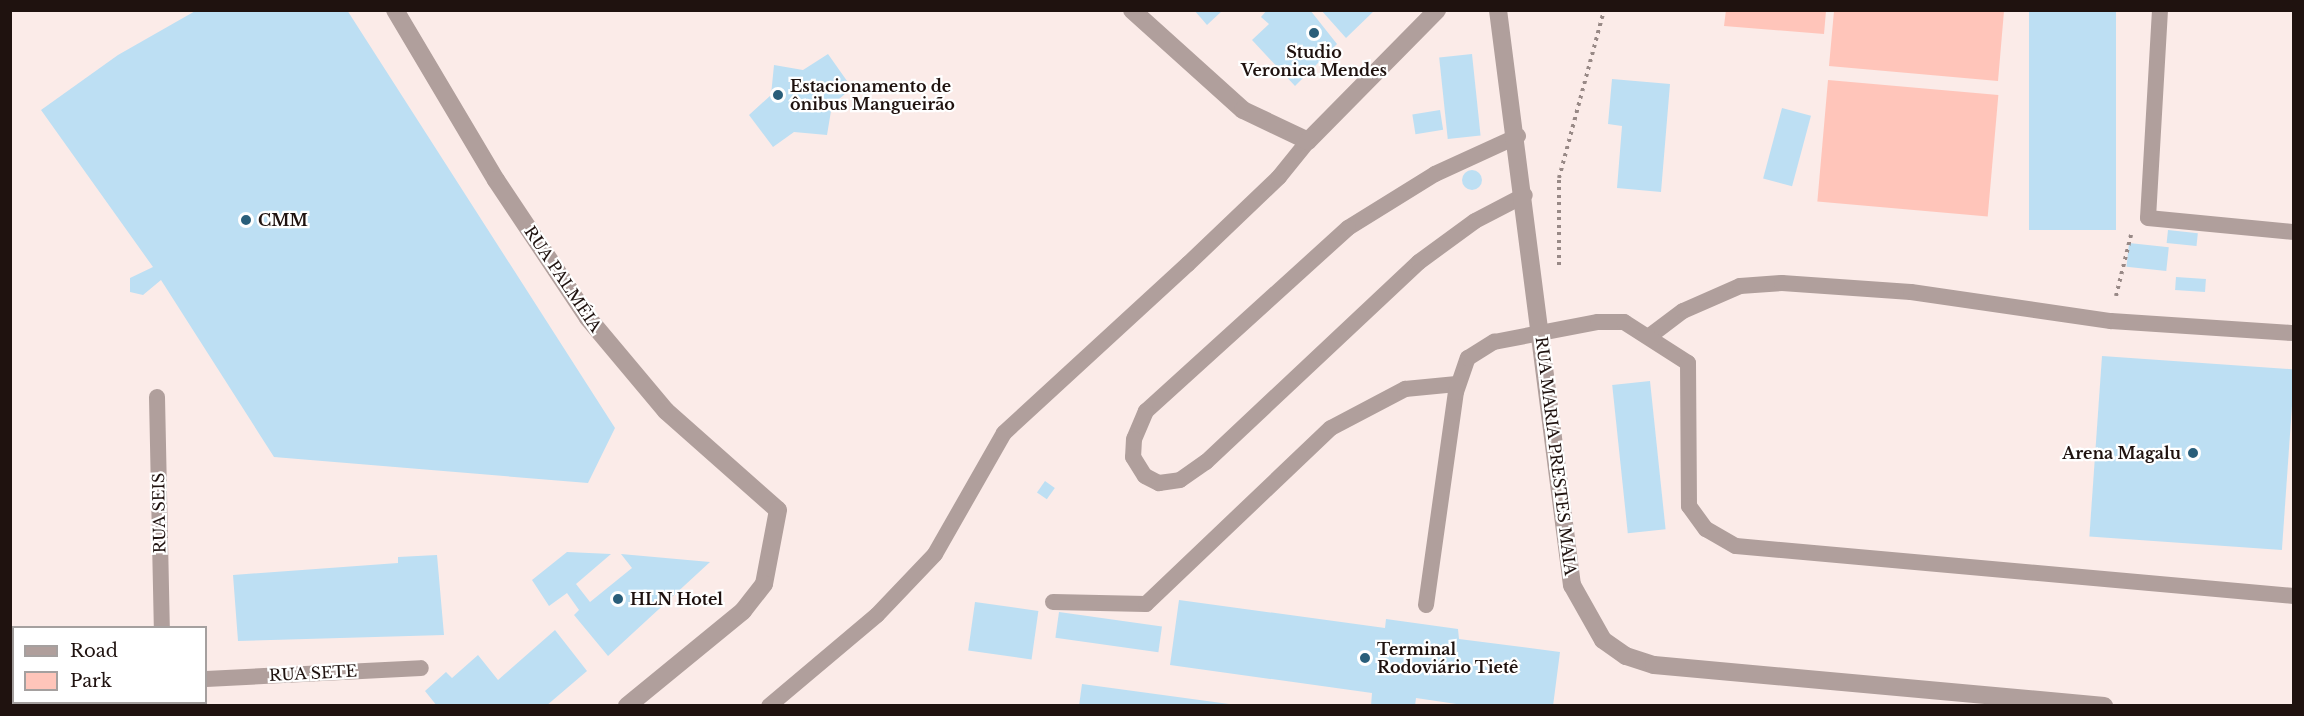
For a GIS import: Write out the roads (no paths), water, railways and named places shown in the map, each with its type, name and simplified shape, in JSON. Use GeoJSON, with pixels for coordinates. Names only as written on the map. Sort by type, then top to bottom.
{"type":"FeatureCollection","features":[{"type":"Feature","properties":{"kind":"street","name":"RUA PALMÉIA"},"geometry":{"type":"LineString","coordinates":[[395,10],[496,180],[595,328],[666,411],[778,510],[764,584],[743,611],[627,705]]}},
{"type":"Feature","properties":{"kind":"street"},"geometry":{"type":"LineString","coordinates":[[1132,10],[1243,110],[1308,141],[1437,10]]}},
{"type":"Feature","properties":{"kind":"street","name":"RUA MARIA PRESTES MAIA"},"geometry":{"type":"LineString","coordinates":[[1498,10],[1518,136],[1572,585],[1585,615],[1626,656],[1654,665],[2104,705]]}},
{"type":"Feature","properties":{"kind":"lane"},"geometry":{"type":"LineString","coordinates":[[2160,10],[2148,218],[2294,232]]}},
{"type":"Feature","properties":{"kind":"lane"},"geometry":{"type":"LineString","coordinates":[[1518,136],[1435,174],[1348,228],[1146,411],[1134,440],[1133,457],[1145,476],[1159,483],[1180,480],[1206,462],[1419,262],[1475,221],[1525,195]]}},
{"type":"Feature","properties":{"kind":"lane"},"geometry":{"type":"LineString","coordinates":[[769,705],[862,628],[935,554],[1004,433],[1279,177],[1308,141]]}},
{"type":"Feature","properties":{"kind":"lane"},"geometry":{"type":"LineString","coordinates":[[1651,335],[1683,311],[1740,286],[1782,283],[1911,292],[2111,321],[2294,333]]}},
{"type":"Feature","properties":{"kind":"lane"},"geometry":{"type":"LineString","coordinates":[[1426,605],[1457,384],[1468,358],[1483,346],[1540,333],[1624,322],[1651,335],[1688,363],[1689,506],[1706,529],[1736,546],[2294,596]]}},
{"type":"Feature","properties":{"kind":"lane"},"geometry":{"type":"LineString","coordinates":[[1053,602],[1146,604],[1331,428],[1405,389],[1457,384]]}},
{"type":"Feature","properties":{"kind":"lane","name":"RUA SEIS"},"geometry":{"type":"LineString","coordinates":[[157,398],[162,626]]}},
{"type":"Feature","properties":{"kind":"lane","name":"RUA SETE"},"geometry":{"type":"LineString","coordinates":[[207,679],[421,668]]}},
{"type":"Feature","properties":{"kind":"place","name":"Studio Veronica Mendes"},"geometry":{"type":"Point","coordinates":[1314,33]}},
{"type":"Feature","properties":{"kind":"place","name":"Estacionamento de ônibus Mangueirão"},"geometry":{"type":"Point","coordinates":[778,95]}},
{"type":"Feature","properties":{"kind":"place","name":"CMM"},"geometry":{"type":"Point","coordinates":[246,220]}},
{"type":"Feature","properties":{"kind":"place","name":"Arena Magalu"},"geometry":{"type":"Point","coordinates":[2193,453]}},
{"type":"Feature","properties":{"kind":"place","name":"HLN Hotel"},"geometry":{"type":"Point","coordinates":[618,599]}},
{"type":"Feature","properties":{"kind":"place","name":"Terminal Rodoviário Tietê"},"geometry":{"type":"Point","coordinates":[1365,658]}}]}
